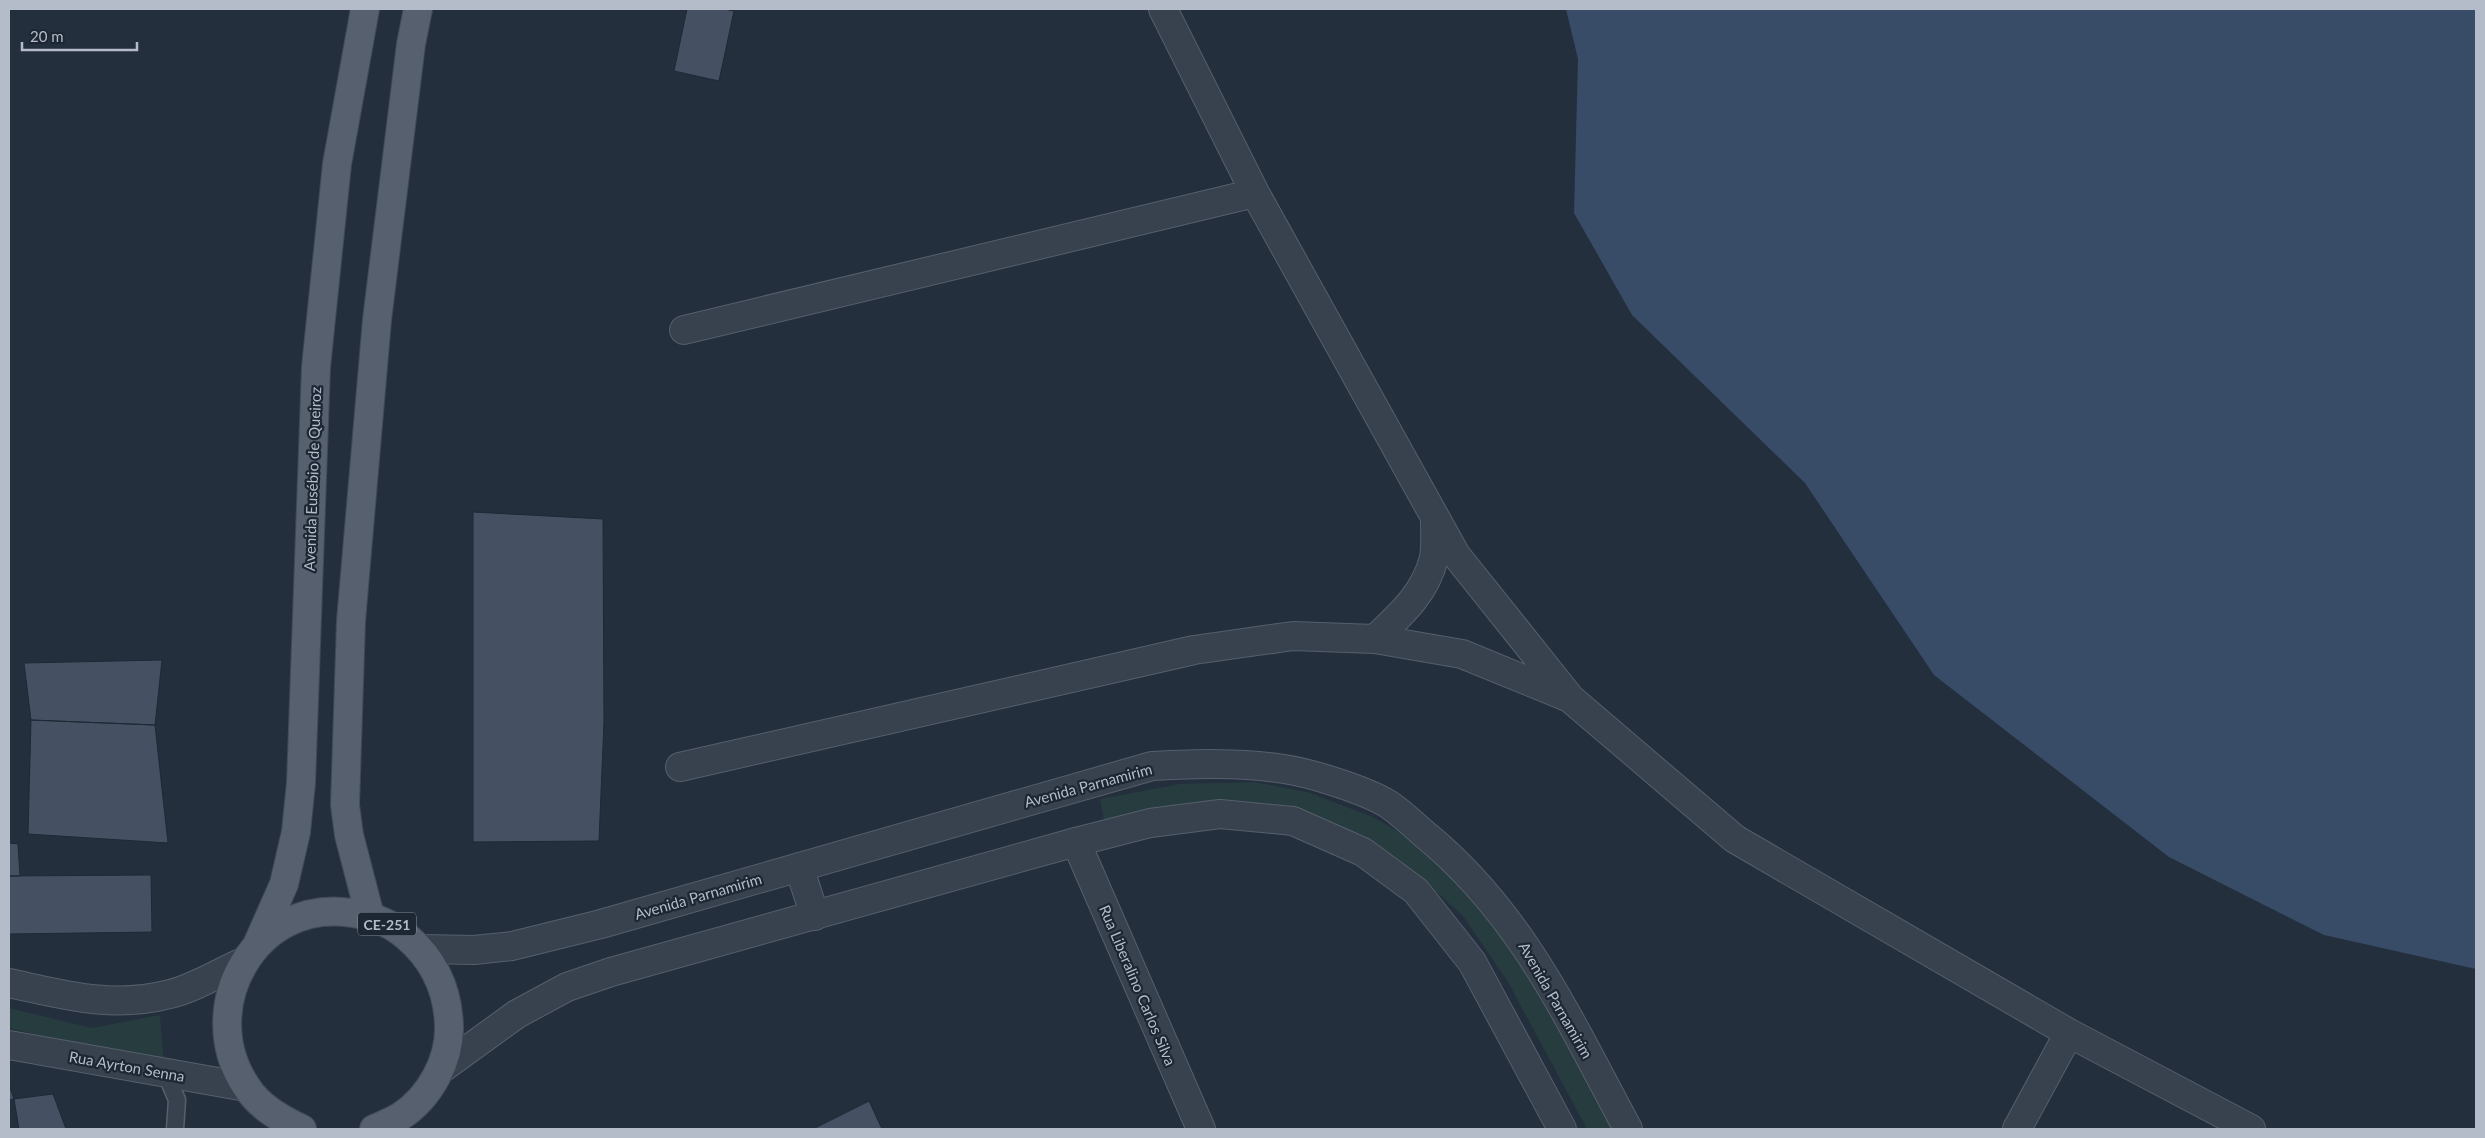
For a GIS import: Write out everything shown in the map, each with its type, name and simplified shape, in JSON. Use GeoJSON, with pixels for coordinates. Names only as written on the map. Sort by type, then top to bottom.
{"type":"FeatureCollection","features":[{"type":"Feature","properties":{"kind":"main road","name":"Avenida Eusébio de Queiroz"},"geometry":{"type":"LineString","coordinates":[[250,954],[284,884],[296,832],[301,783],[316,367],[337,164],[365,9]]}},
{"type":"Feature","properties":{"kind":"main road"},"geometry":{"type":"LineString","coordinates":[[370,916],[349,835],[345,805],[351,621],[377,320],[411,44],[418,9]]}},
{"type":"Feature","properties":{"kind":"main road","name":"CE-251"},"geometry":{"type":"LineString","coordinates":[[302,1129],[278,1122],[246,1087],[232,1057],[226,1025],[230,993],[250,954],[281,926],[309,915],[340,911],[370,916],[398,929],[422,949],[439,976],[448,1006],[449,1038],[441,1068],[424,1095],[401,1122],[374,1129]]}},
{"type":"Feature","properties":{"kind":"street"},"geometry":{"type":"LineString","coordinates":[[1163,9],[1255,193],[1456,555],[1571,699],[1735,839],[2069,1033],[2251,1129]]}},
{"type":"Feature","properties":{"kind":"street"},"geometry":{"type":"LineString","coordinates":[[684,330],[1255,193]]}},
{"type":"Feature","properties":{"kind":"street"},"geometry":{"type":"LineString","coordinates":[[1375,639],[1408,608],[1424,586],[1434,557],[1435,519]]}},
{"type":"Feature","properties":{"kind":"street"},"geometry":{"type":"LineString","coordinates":[[680,767],[1194,650],[1293,636],[1375,639],[1462,654],[1571,699]]}},
{"type":"Feature","properties":{"kind":"street","name":"Avenida Parnamirim"},"geometry":{"type":"LineString","coordinates":[[422,949],[474,950],[512,946],[799,867],[1152,766],[1223,763],[1285,769],[1331,781],[1388,804],[1444,850],[1487,893],[1523,942],[1556,993],[1628,1129]]}},
{"type":"Feature","properties":{"kind":"street"},"geometry":{"type":"LineString","coordinates":[[441,1068],[517,1014],[567,987],[611,972],[1076,842],[1150,823],[1220,814],[1292,822],[1364,852],[1416,891],[1472,962],[1562,1129]]}},
{"type":"Feature","properties":{"kind":"street","name":"Rua Liberalino Carlos Silva"},"geometry":{"type":"LineString","coordinates":[[1076,842],[1201,1129]]}},
{"type":"Feature","properties":{"kind":"street"},"geometry":{"type":"LineString","coordinates":[[799,867],[815,916]]}},
{"type":"Feature","properties":{"kind":"street"},"geometry":{"type":"LineString","coordinates":[[9,983],[88,1000],[134,1001],[172,994],[250,954]]}},
{"type":"Feature","properties":{"kind":"street"},"geometry":{"type":"LineString","coordinates":[[2017,1129],[2069,1033]]}},
{"type":"Feature","properties":{"kind":"street","name":"Rua Ayrton Senna"},"geometry":{"type":"LineString","coordinates":[[9,1045],[246,1087]]}},
{"type":"Feature","properties":{"kind":"lane"},"geometry":{"type":"LineString","coordinates":[[166,1074],[177,1100],[176,1129]]}},
{"type":"Feature","properties":{"kind":"green space"},"geometry":{"type":"Polygon","coordinates":[[[1255,782],[1307,792],[1373,817],[1436,853],[1527,968],[1614,1129],[1587,1129],[1508,982],[1463,916],[1411,869],[1363,835],[1306,815],[1256,803],[1185,805],[1104,820],[1100,799],[1180,784],[1255,782]]]}},
{"type":"Feature","properties":{"kind":"green space"},"geometry":{"type":"Polygon","coordinates":[[[9,1008],[92,1028],[160,1015],[164,1065],[9,1028],[9,1008]]]}},
{"type":"Feature","properties":{"kind":"water"},"geometry":{"type":"Polygon","coordinates":[[[1566,9],[2476,9],[2476,969],[2324,935],[2169,857],[1934,675],[1805,483],[1632,315],[1574,213],[1578,59],[1566,9]]]}},
{"type":"Feature","properties":{"kind":"building"},"geometry":{"type":"Polygon","coordinates":[[[687,9],[724,9],[734,11],[719,81],[674,71],[687,9]]]}},
{"type":"Feature","properties":{"kind":"building"},"geometry":{"type":"Polygon","coordinates":[[[473,512],[603,519],[604,722],[599,841],[473,842],[473,512]]]}},
{"type":"Feature","properties":{"kind":"building"},"geometry":{"type":"Polygon","coordinates":[[[162,660],[155,725],[31,720],[24,663],[162,660]]]}},
{"type":"Feature","properties":{"kind":"building"},"geometry":{"type":"Polygon","coordinates":[[[31,720],[155,725],[168,843],[28,834],[31,720]]]}},
{"type":"Feature","properties":{"kind":"building"},"geometry":{"type":"Polygon","coordinates":[[[9,843],[18,844],[20,876],[9,876],[9,843]]]}},
{"type":"Feature","properties":{"kind":"building"},"geometry":{"type":"Polygon","coordinates":[[[151,875],[152,932],[9,934],[9,876],[151,875]]]}},
{"type":"Feature","properties":{"kind":"building"},"geometry":{"type":"Polygon","coordinates":[[[9,1085],[14,1099],[9,1100],[9,1085]]]}},
{"type":"Feature","properties":{"kind":"building"},"geometry":{"type":"Polygon","coordinates":[[[53,1094],[66,1129],[19,1129],[14,1099],[53,1094]]]}},
{"type":"Feature","properties":{"kind":"building"},"geometry":{"type":"Polygon","coordinates":[[[869,1101],[882,1129],[813,1129],[869,1101]]]}}]}
